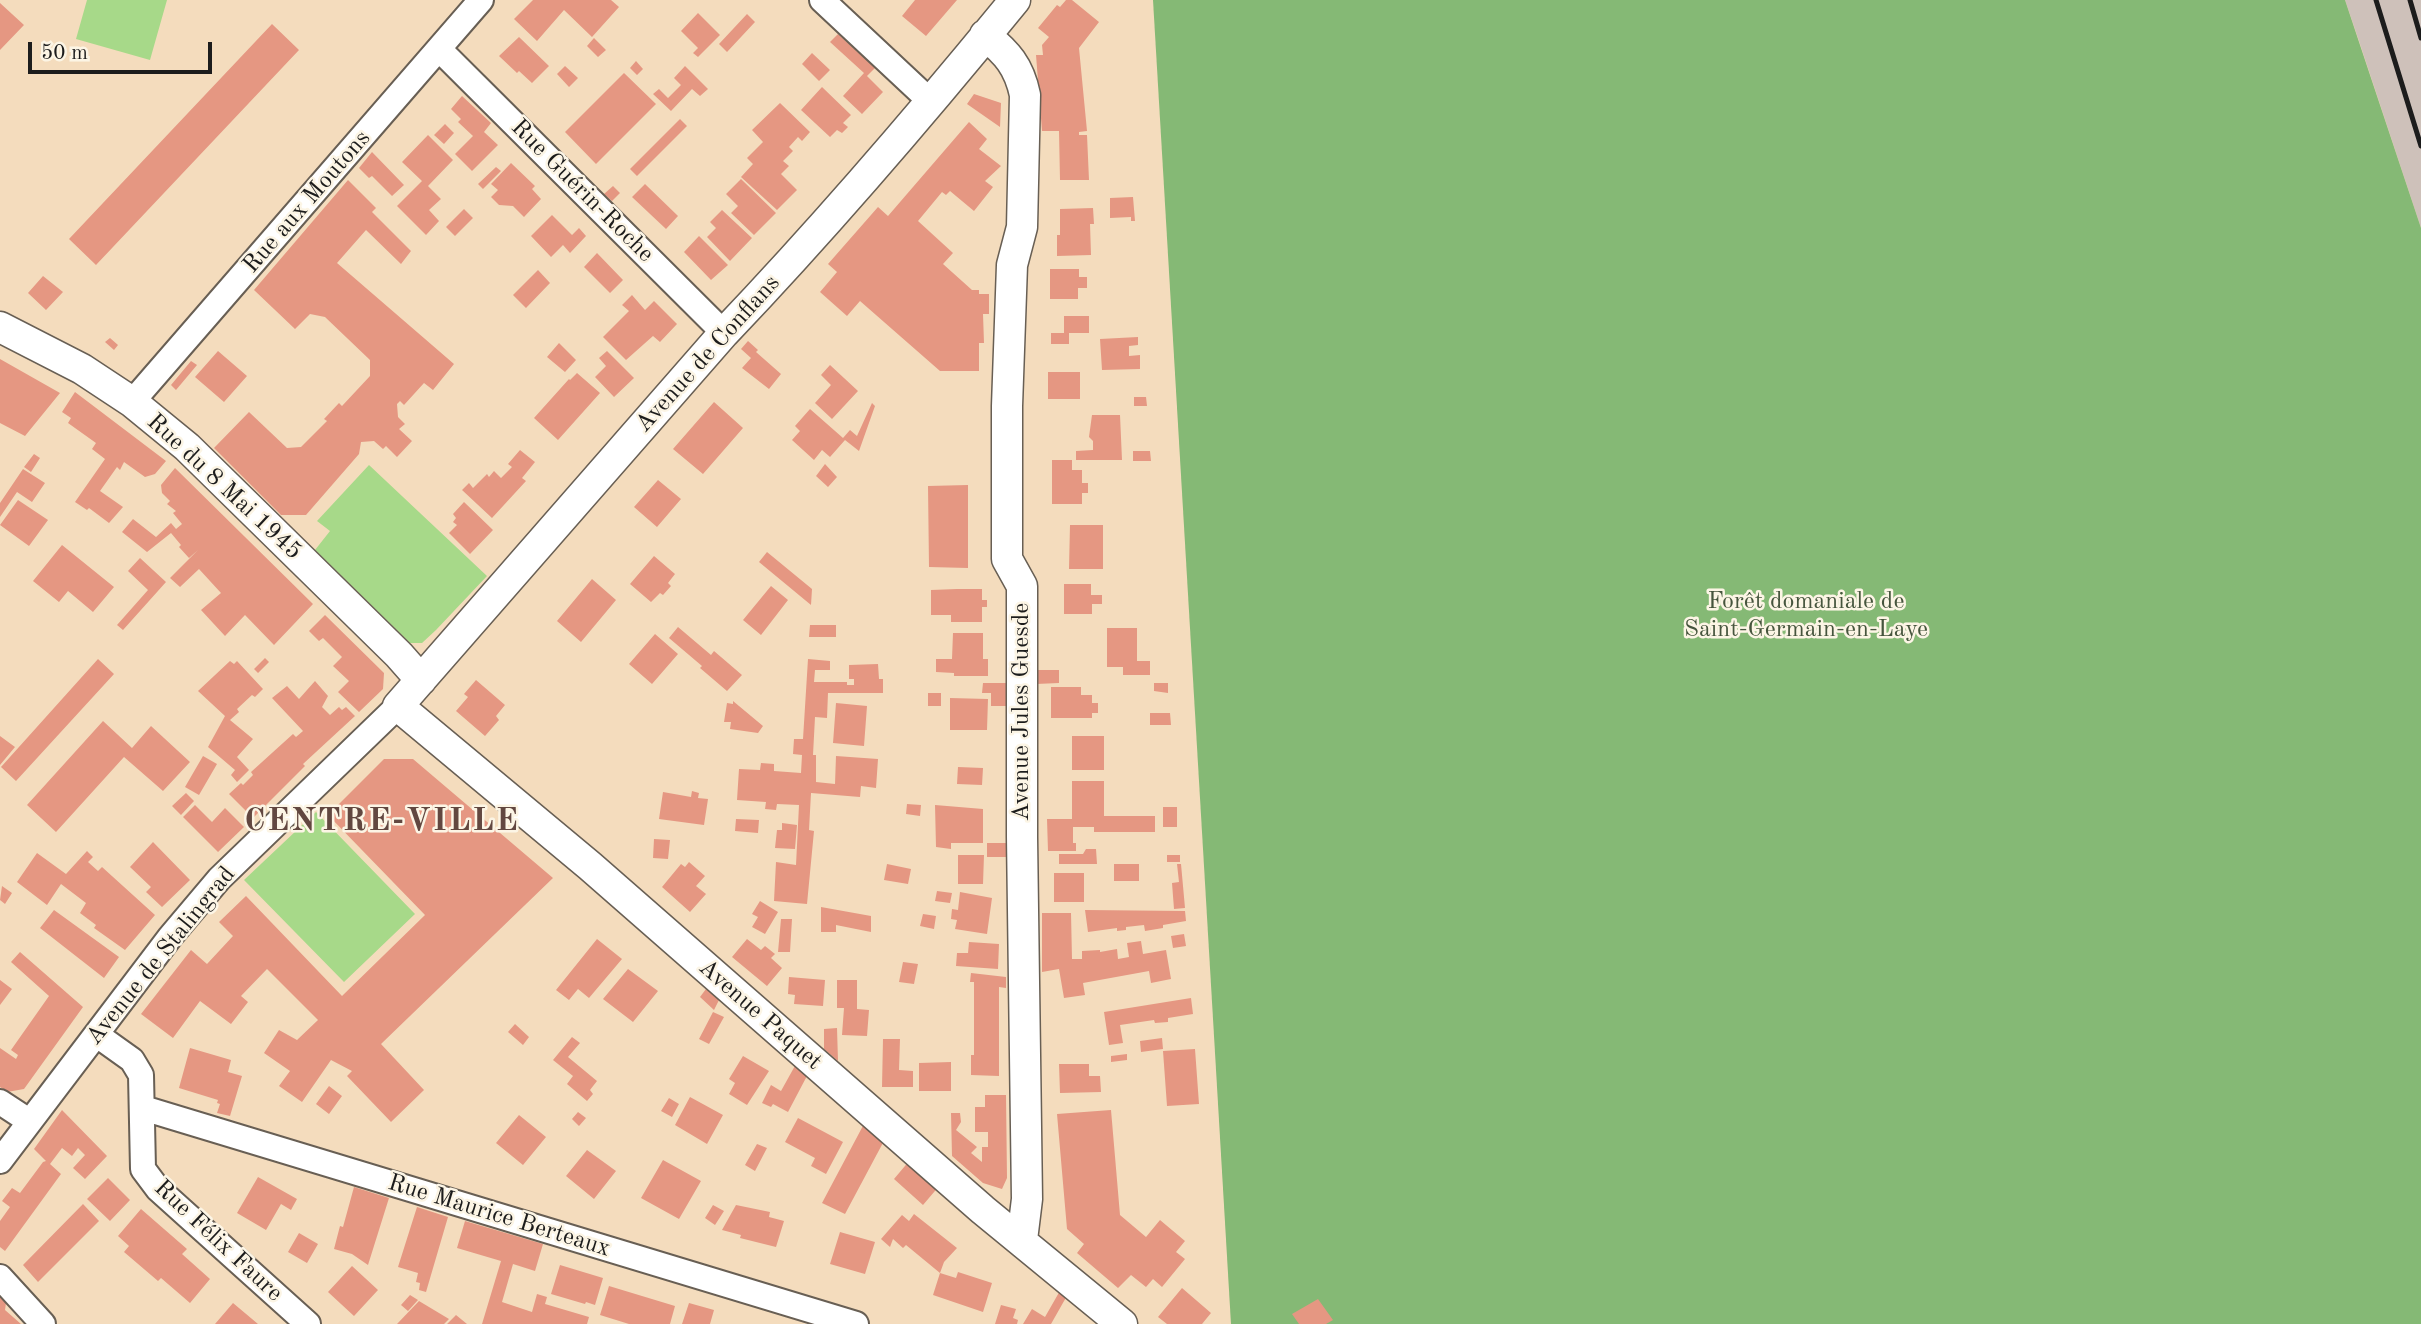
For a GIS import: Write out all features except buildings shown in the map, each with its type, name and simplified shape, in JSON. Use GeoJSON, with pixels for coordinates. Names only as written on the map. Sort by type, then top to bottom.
{"type":"FeatureCollection","features":[{"type":"Feature","properties":{"kind":"street","name":"Rue aux Moutons"},"geometry":{"type":"LineString","coordinates":[[132,402],[481,0]]}},
{"type":"Feature","properties":{"kind":"street"},"geometry":{"type":"LineString","coordinates":[[822,0],[930,100]]}},
{"type":"Feature","properties":{"kind":"street","name":"Avenue de Conflans"},"geometry":{"type":"LineString","coordinates":[[398,706],[724,333],[764,293],[1015,0]]}},
{"type":"Feature","properties":{"kind":"street","name":"Avenue Jules Guesde"},"geometry":{"type":"LineString","coordinates":[[985,34],[1001,48],[1021,74],[1025,95],[1022,227],[1012,265],[1007,406],[1007,559],[1022,586],[1027,1199],[1022,1240]]}},
{"type":"Feature","properties":{"kind":"street","name":"Rue Guérin-Roche"},"geometry":{"type":"LineString","coordinates":[[440,50],[724,333]]}},
{"type":"Feature","properties":{"kind":"street","name":"Rue du 8 Mai 1945"},"geometry":{"type":"LineString","coordinates":[[0,327],[82,369],[132,402],[187,447],[399,655],[421,680]]}},
{"type":"Feature","properties":{"kind":"street","name":"Avenue Paquet"},"geometry":{"type":"LineString","coordinates":[[398,706],[590,866],[973,1201],[1122,1324]]}},
{"type":"Feature","properties":{"kind":"street","name":"Avenue de Stalingrad"},"geometry":{"type":"LineString","coordinates":[[0,1161],[170,937],[219,879],[398,706]]}},
{"type":"Feature","properties":{"kind":"street","name":"Rue Félix Faure"},"geometry":{"type":"LineString","coordinates":[[97,1035],[132,1059],[141,1075],[142,1160],[143,1169],[150,1179],[308,1324]]}},
{"type":"Feature","properties":{"kind":"street"},"geometry":{"type":"LineString","coordinates":[[0,1102],[29,1121]]}},
{"type":"Feature","properties":{"kind":"street","name":"Rue Maurice Berteaux"},"geometry":{"type":"LineString","coordinates":[[143,1108],[856,1324]]}},
{"type":"Feature","properties":{"kind":"street"},"geometry":{"type":"LineString","coordinates":[[0,1277],[43,1324]]}},
{"type":"Feature","properties":{"kind":"shaded area"},"geometry":{"type":"Polygon","coordinates":[[[2345,0],[2421,0],[2421,228],[2359,41],[2345,0]]]}},
{"type":"Feature","properties":{"kind":"green space"},"geometry":{"type":"Polygon","coordinates":[[[87,0],[167,0],[150,60],[76,39],[87,0]]]}},
{"type":"Feature","properties":{"kind":"green space","name":"Forêt domaniale de Saint-Germain-en-Laye"},"geometry":{"type":"Polygon","coordinates":[[[1153,0],[2345,0],[2421,228],[2421,1324],[1231,1324],[1153,0]]]}},
{"type":"Feature","properties":{"kind":"green space"},"geometry":{"type":"Polygon","coordinates":[[[369,465],[487,576],[422,643],[410,643],[315,550],[330,531],[317,521],[369,465]]]}},
{"type":"Feature","properties":{"kind":"green space"},"geometry":{"type":"Polygon","coordinates":[[[316,812],[415,914],[344,982],[244,880],[316,812]]]}},
{"type":"Feature","properties":{"kind":"railway"},"geometry":{"type":"LineString","coordinates":[[2376,0],[2421,146]]}},
{"type":"Feature","properties":{"kind":"railway"},"geometry":{"type":"LineString","coordinates":[[2410,0],[2421,38]]}},
{"type":"Feature","properties":{"kind":"district","name":"CENTRE-VILLE"},"geometry":{"type":"Point","coordinates":[382,822]}}]}
